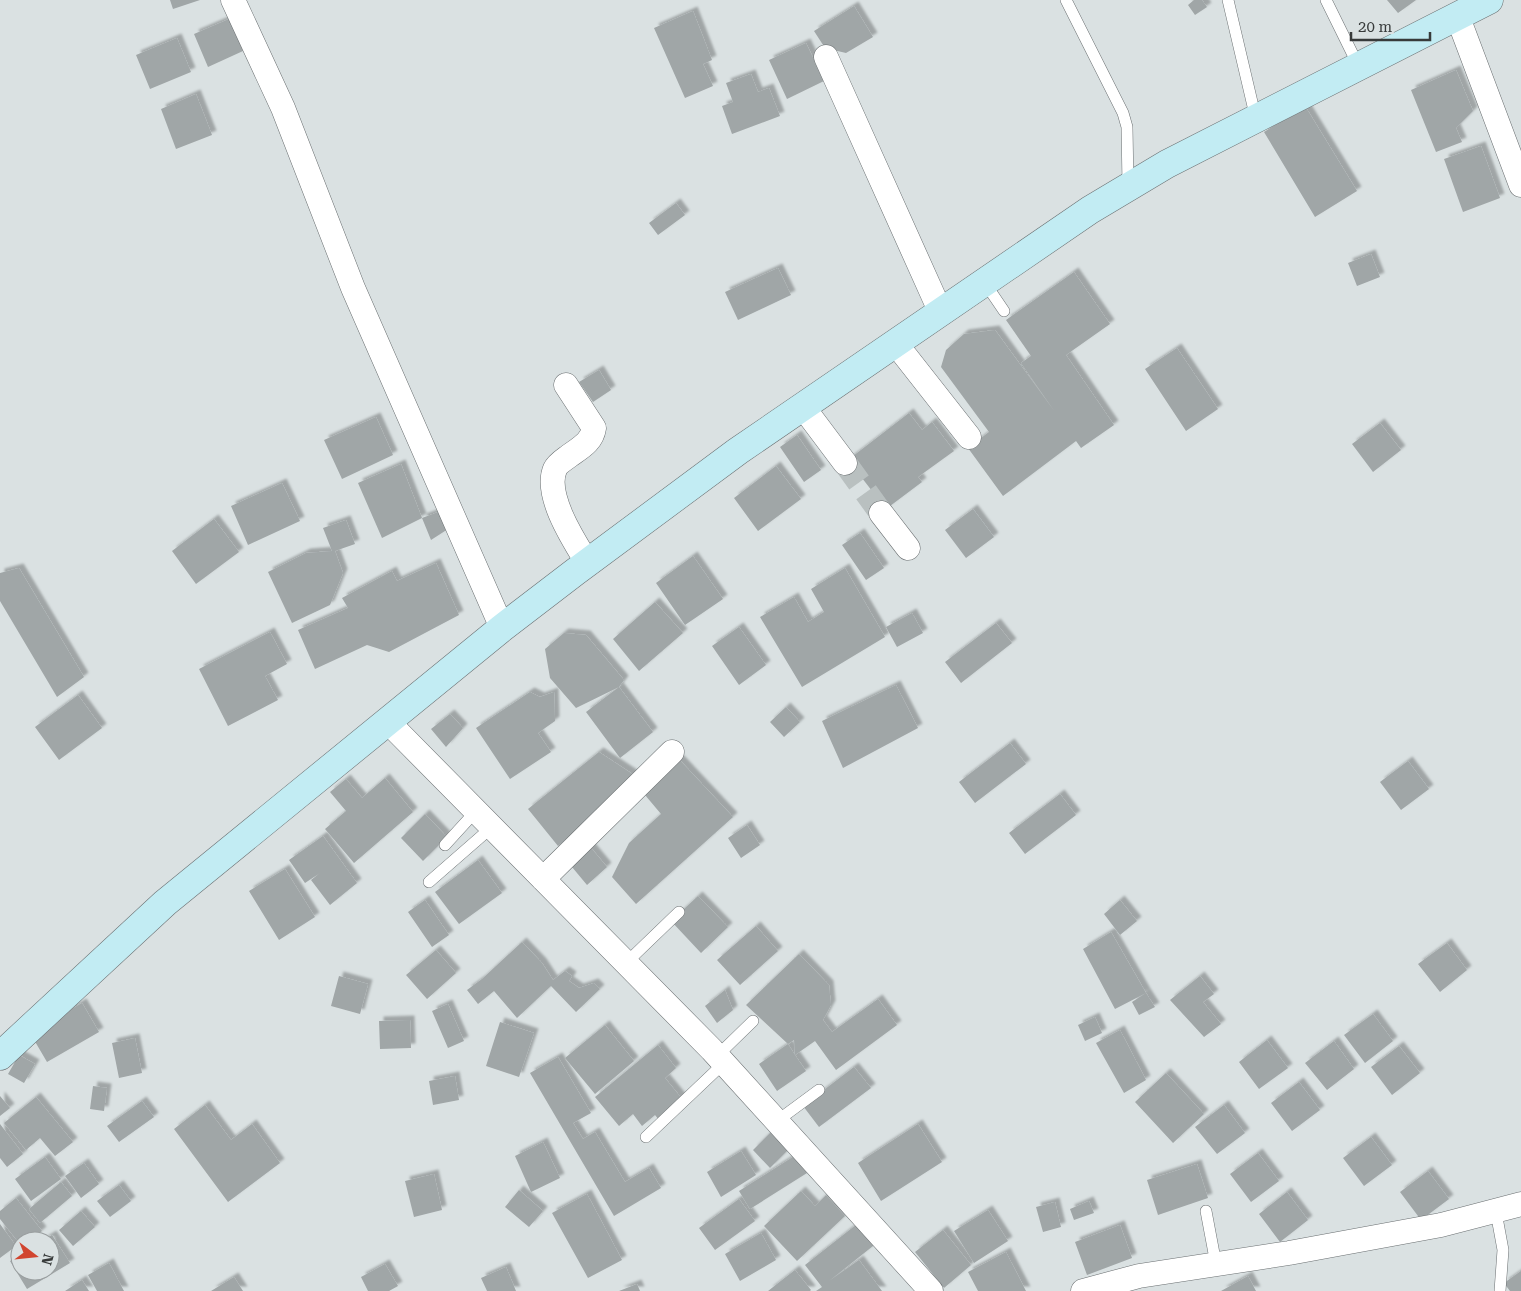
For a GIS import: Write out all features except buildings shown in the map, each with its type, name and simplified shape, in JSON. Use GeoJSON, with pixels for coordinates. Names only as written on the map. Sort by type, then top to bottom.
{"type":"FeatureCollection","features":[{"type":"Feature","properties":{"kind":"street"},"geometry":{"type":"LineString","coordinates":[[233,0],[283,108],[353,288],[502,628]]}},
{"type":"Feature","properties":{"kind":"street"},"geometry":{"type":"LineString","coordinates":[[0,1056],[165,904],[502,628],[587,562],[738,451],[1090,210],[1128,187],[1167,164],[1489,0]]}},
{"type":"Feature","properties":{"kind":"street"},"geometry":{"type":"LineString","coordinates":[[1457,15],[1521,185]]}},
{"type":"Feature","properties":{"kind":"street"},"geometry":{"type":"LineString","coordinates":[[826,57],[941,313]]}},
{"type":"Feature","properties":{"kind":"street"},"geometry":{"type":"LineString","coordinates":[[896,344],[969,437]]}},
{"type":"Feature","properties":{"kind":"street"},"geometry":{"type":"LineString","coordinates":[[566,385],[594,428],[593,435],[587,443],[556,468],[552,484],[570,533],[587,562]]}},
{"type":"Feature","properties":{"kind":"street"},"geometry":{"type":"LineString","coordinates":[[803,407],[845,463]]}},
{"type":"Feature","properties":{"kind":"street"},"geometry":{"type":"LineString","coordinates":[[881,513],[908,548]]}},
{"type":"Feature","properties":{"kind":"street"},"geometry":{"type":"LineString","coordinates":[[388,722],[721,1059],[931,1291]]}},
{"type":"Feature","properties":{"kind":"street"},"geometry":{"type":"LineString","coordinates":[[543,879],[672,752]]}},
{"type":"Feature","properties":{"kind":"street"},"geometry":{"type":"LineString","coordinates":[[1083,1291],[1139,1276],[1289,1254],[1441,1225],[1521,1204]]}},
{"type":"Feature","properties":{"kind":"lane"},"geometry":{"type":"LineString","coordinates":[[1066,0],[1123,113],[1127,127],[1128,187]]}},
{"type":"Feature","properties":{"kind":"lane"},"geometry":{"type":"LineString","coordinates":[[1228,0],[1256,119]]}},
{"type":"Feature","properties":{"kind":"lane"},"geometry":{"type":"LineString","coordinates":[[1326,0],[1359,67]]}},
{"type":"Feature","properties":{"kind":"lane"},"geometry":{"type":"LineString","coordinates":[[985,283],[1004,311]]}},
{"type":"Feature","properties":{"kind":"lane"},"geometry":{"type":"LineString","coordinates":[[445,845],[484,819]]}},
{"type":"Feature","properties":{"kind":"lane"},"geometry":{"type":"LineString","coordinates":[[429,882],[484,819]]}},
{"type":"Feature","properties":{"kind":"lane"},"geometry":{"type":"LineString","coordinates":[[626,963],[679,912]]}},
{"type":"Feature","properties":{"kind":"lane"},"geometry":{"type":"LineString","coordinates":[[646,1138],[721,1059],[754,1021]]}},
{"type":"Feature","properties":{"kind":"lane"},"geometry":{"type":"LineString","coordinates":[[777,1121],[819,1090]]}},
{"type":"Feature","properties":{"kind":"lane"},"geometry":{"type":"LineString","coordinates":[[1206,1212],[1216,1264]]}},
{"type":"Feature","properties":{"kind":"lane"},"geometry":{"type":"LineString","coordinates":[[1496,1212],[1503,1250],[1500,1291]]}},
{"type":"Feature","properties":{"kind":"tunnel"},"geometry":{"type":"LineString","coordinates":[[845,463],[881,513]]}}]}
